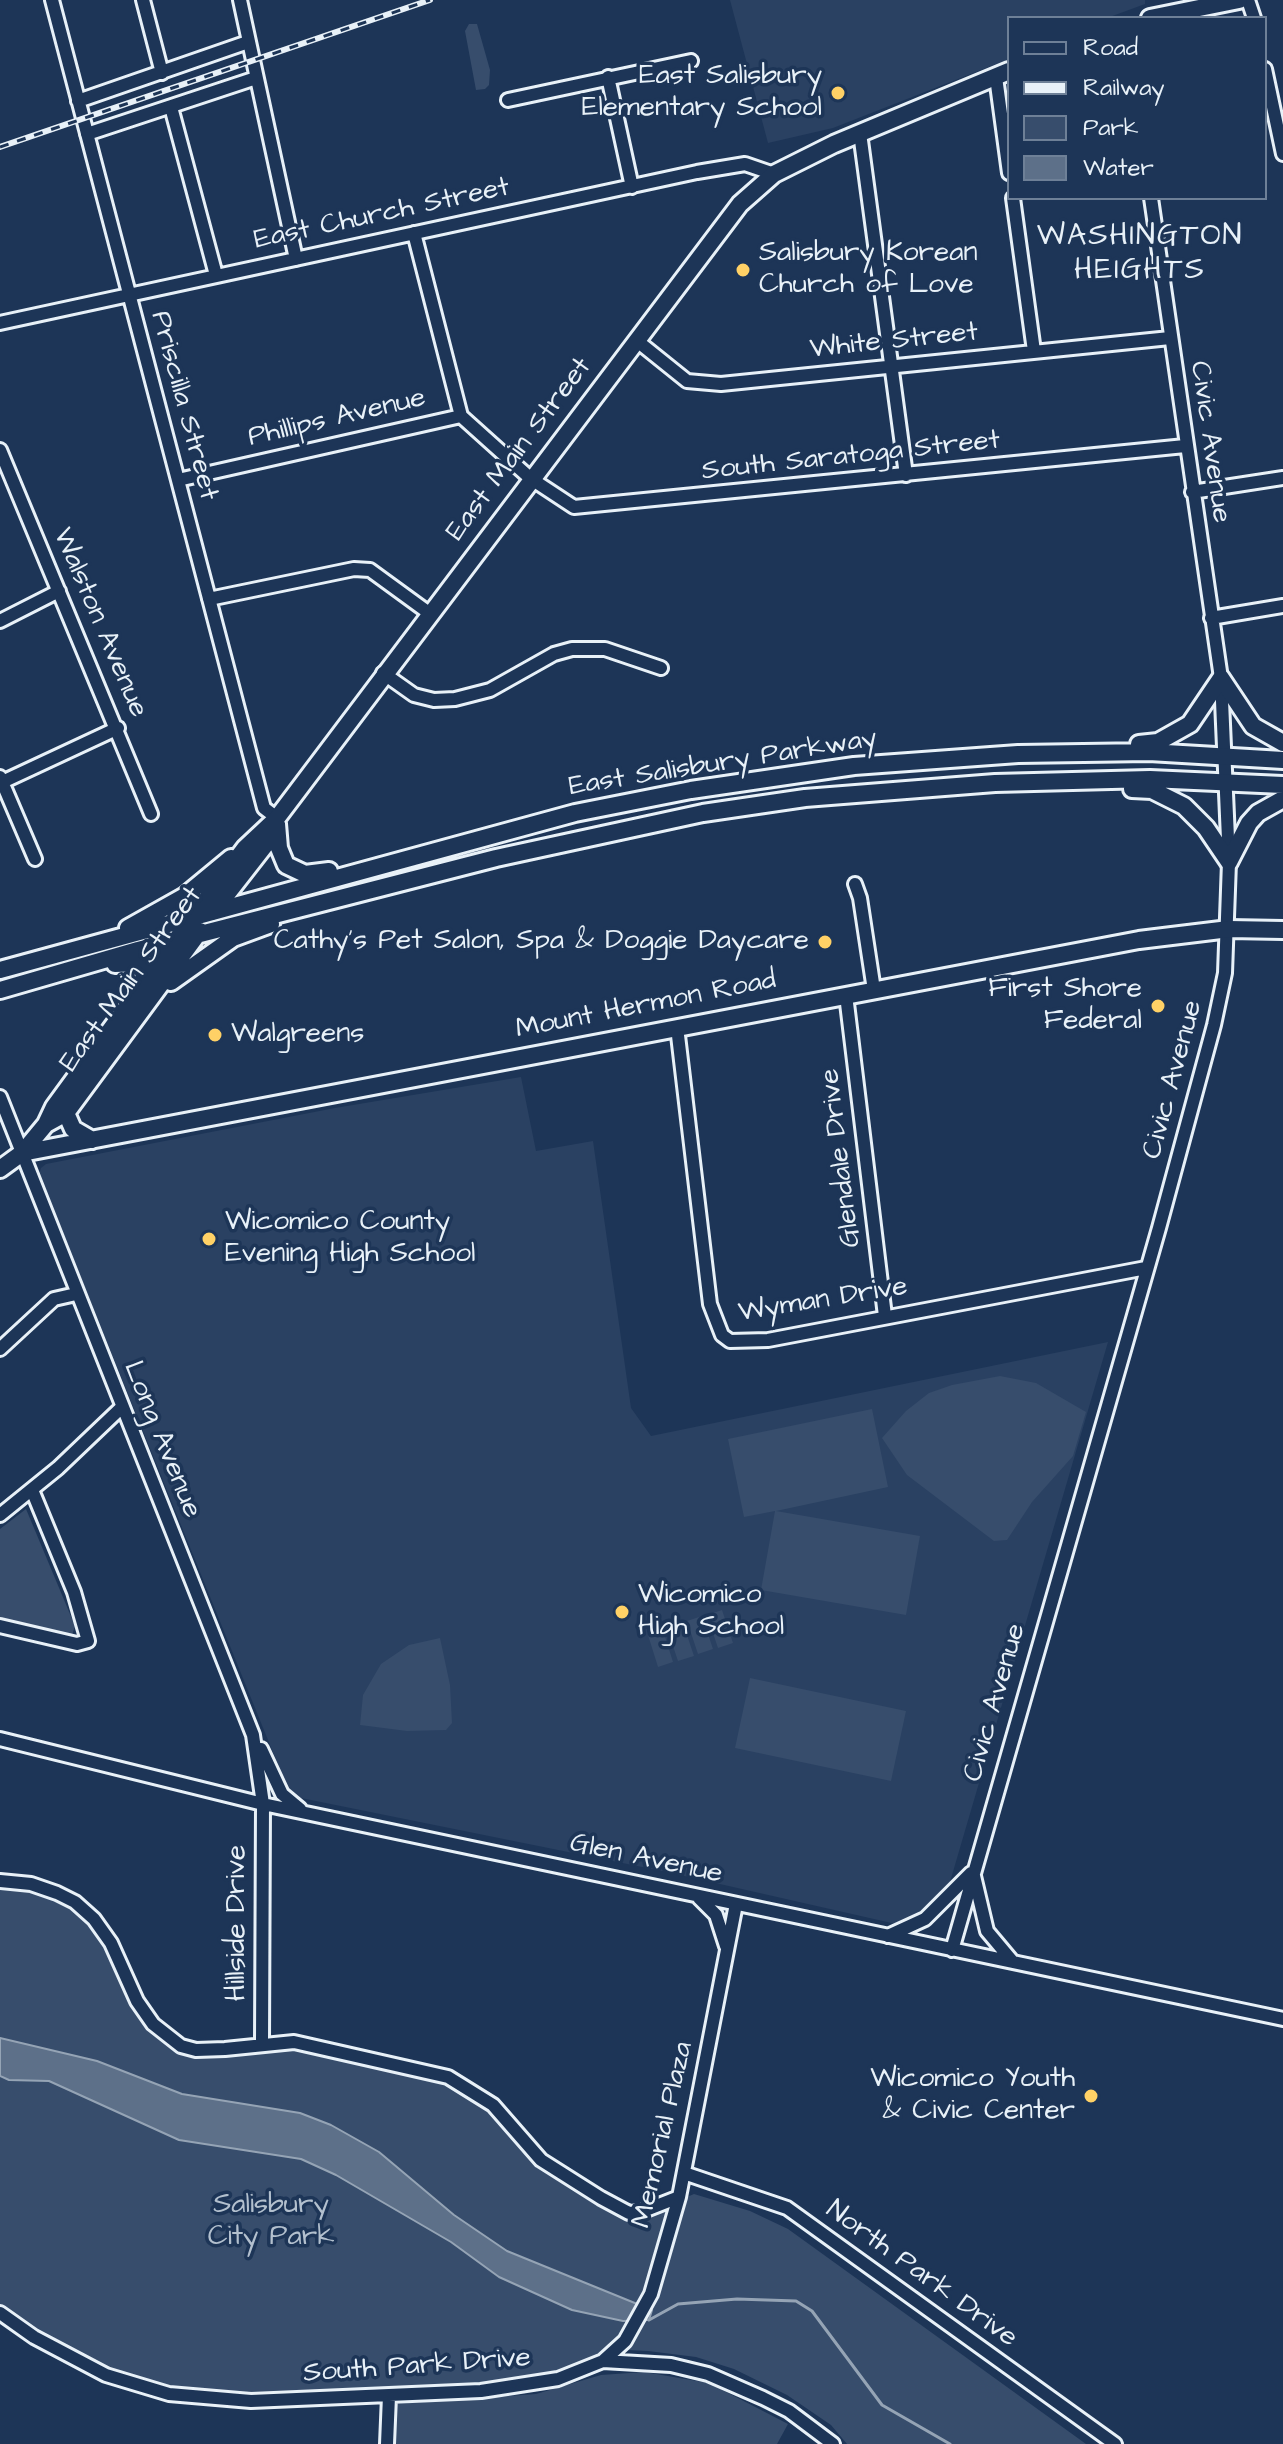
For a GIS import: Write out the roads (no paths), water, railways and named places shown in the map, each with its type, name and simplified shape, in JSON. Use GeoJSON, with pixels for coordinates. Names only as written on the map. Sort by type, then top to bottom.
{"type":"FeatureCollection","features":[{"type":"Feature","properties":{"kind":"main road"},"geometry":{"type":"LineString","coordinates":[[1160,16],[1239,0]]}},
{"type":"Feature","properties":{"kind":"main road","name":"East Main Street"},"geometry":{"type":"LineString","coordinates":[[46,1124],[66,1113],[196,926],[245,848],[277,818],[383,673],[731,215],[774,174],[834,144],[1002,74]]}},
{"type":"Feature","properties":{"kind":"main road"},"geometry":{"type":"LineString","coordinates":[[1055,753],[1087,744],[1158,742],[1190,724],[1221,678],[1253,726],[1283,743]]}},
{"type":"Feature","properties":{"kind":"main road","name":"East Salisbury Parkway"},"geometry":{"type":"LineString","coordinates":[[196,926],[213,912],[575,813],[691,790],[854,766],[1055,753],[1283,760]]}},
{"type":"Feature","properties":{"kind":"main road","name":"East Salisbury Parkway"},"geometry":{"type":"LineString","coordinates":[[0,970],[103,941],[309,908],[510,855],[703,813],[805,798],[995,783],[1224,780],[1283,785]]}},
{"type":"Feature","properties":{"kind":"main road"},"geometry":{"type":"LineString","coordinates":[[995,783],[1027,791],[1152,790],[1184,806],[1198,818],[1229,862],[1249,823],[1258,813],[1283,799]]}},
{"type":"Feature","properties":{"kind":"main road"},"geometry":{"type":"LineString","coordinates":[[277,818],[281,857],[286,865],[305,874],[406,860]]}},
{"type":"Feature","properties":{"kind":"main road","name":"East Main Street"},"geometry":{"type":"LineString","coordinates":[[213,912],[273,835],[277,818]]}},
{"type":"Feature","properties":{"kind":"main road"},"geometry":{"type":"LineString","coordinates":[[103,941],[185,896],[245,848]]}},
{"type":"Feature","properties":{"kind":"main road"},"geometry":{"type":"LineString","coordinates":[[73,968],[101,968],[136,961],[142,967],[148,991],[233,938],[309,908]]}},
{"type":"Feature","properties":{"kind":"main road","name":"East Main Street"},"geometry":{"type":"LineString","coordinates":[[0,1169],[22,1153],[46,1124],[54,1107],[148,991],[176,940],[196,926]]}},
{"type":"Feature","properties":{"kind":"main road","name":"Mount Hermon Road"},"geometry":{"type":"LineString","coordinates":[[22,1153],[1139,940],[1229,929],[1283,930]]}},
{"type":"Feature","properties":{"kind":"main road"},"geometry":{"type":"LineString","coordinates":[[0,990],[176,940]]}},
{"type":"Feature","properties":{"kind":"main road"},"geometry":{"type":"LineString","coordinates":[[66,1113],[73,1129],[92,1140]]}},
{"type":"Feature","properties":{"kind":"street","name":"Priscilla Street"},"geometry":{"type":"LineString","coordinates":[[52,0],[264,808],[277,818]]}},
{"type":"Feature","properties":{"kind":"street"},"geometry":{"type":"LineString","coordinates":[[143,0],[162,73]]}},
{"type":"Feature","properties":{"kind":"street"},"geometry":{"type":"LineString","coordinates":[[240,0],[296,259]]}},
{"type":"Feature","properties":{"kind":"street"},"geometry":{"type":"LineString","coordinates":[[78,101],[248,42]]}},
{"type":"Feature","properties":{"kind":"street"},"geometry":{"type":"LineString","coordinates":[[508,100],[691,61]]}},
{"type":"Feature","properties":{"kind":"street"},"geometry":{"type":"LineString","coordinates":[[1002,74],[1007,145]]}},
{"type":"Feature","properties":{"kind":"street"},"geometry":{"type":"LineString","coordinates":[[608,77],[632,187]]}},
{"type":"Feature","properties":{"kind":"street"},"geometry":{"type":"LineString","coordinates":[[87,134],[256,78]]}},
{"type":"Feature","properties":{"kind":"street"},"geometry":{"type":"LineString","coordinates":[[1267,78],[1283,154]]}},
{"type":"Feature","properties":{"kind":"street"},"geometry":{"type":"LineString","coordinates":[[171,107],[216,275]]}},
{"type":"Feature","properties":{"kind":"street"},"geometry":{"type":"LineString","coordinates":[[860,133],[906,475]]}},
{"type":"Feature","properties":{"kind":"street","name":"East Church Street"},"geometry":{"type":"LineString","coordinates":[[0,323],[745,164],[774,174]]}},
{"type":"Feature","properties":{"kind":"street"},"geometry":{"type":"LineString","coordinates":[[1013,200],[1034,351]]}},
{"type":"Feature","properties":{"kind":"street","name":"Civic Avenue"},"geometry":{"type":"LineString","coordinates":[[952,1950],[1214,1025],[1229,929],[1221,678],[1151,200]]}},
{"type":"Feature","properties":{"kind":"street"},"geometry":{"type":"LineString","coordinates":[[414,233],[461,416]]}},
{"type":"Feature","properties":{"kind":"street","name":"White Street"},"geometry":{"type":"LineString","coordinates":[[636,340],[687,381],[700,384],[1170,338]]}},
{"type":"Feature","properties":{"kind":"street","name":"South Saratoga Street"},"geometry":{"type":"LineString","coordinates":[[461,416],[530,478],[562,502],[591,508],[1185,446]]}},
{"type":"Feature","properties":{"kind":"street","name":"Phillips Avenue"},"geometry":{"type":"LineString","coordinates":[[178,480],[461,416]]}},
{"type":"Feature","properties":{"kind":"street","name":"Walston Avenue"},"geometry":{"type":"LineString","coordinates":[[0,450],[118,728],[151,814]]}},
{"type":"Feature","properties":{"kind":"street"},"geometry":{"type":"LineString","coordinates":[[1192,492],[1283,478]]}},
{"type":"Feature","properties":{"kind":"street"},"geometry":{"type":"LineString","coordinates":[[209,599],[354,569],[370,570],[429,613]]}},
{"type":"Feature","properties":{"kind":"street"},"geometry":{"type":"LineString","coordinates":[[0,621],[59,591]]}},
{"type":"Feature","properties":{"kind":"street"},"geometry":{"type":"LineString","coordinates":[[1211,618],[1283,606]]}},
{"type":"Feature","properties":{"kind":"street"},"geometry":{"type":"LineString","coordinates":[[383,673],[414,695],[436,700],[455,699],[490,690],[554,654],[572,649],[605,649],[661,668]]}},
{"type":"Feature","properties":{"kind":"street"},"geometry":{"type":"LineString","coordinates":[[35,859],[1,780],[118,728]]}},
{"type":"Feature","properties":{"kind":"street"},"geometry":{"type":"LineString","coordinates":[[855,884],[860,898],[874,990]]}},
{"type":"Feature","properties":{"kind":"street","name":"Glendale Drive"},"geometry":{"type":"LineString","coordinates":[[846,995],[885,1316]]}},
{"type":"Feature","properties":{"kind":"street","name":"Wyman Drive"},"geometry":{"type":"LineString","coordinates":[[677,1027],[710,1304],[722,1335],[738,1344],[1146,1268]]}},
{"type":"Feature","properties":{"kind":"street","name":"Long Avenue"},"geometry":{"type":"LineString","coordinates":[[0,1097],[76,1294],[240,1694],[253,1735],[263,1804]]}},
{"type":"Feature","properties":{"kind":"street"},"geometry":{"type":"LineString","coordinates":[[0,1157],[22,1153]]}},
{"type":"Feature","properties":{"kind":"street"},"geometry":{"type":"LineString","coordinates":[[0,1349],[54,1299],[76,1294]]}},
{"type":"Feature","properties":{"kind":"street"},"geometry":{"type":"LineString","coordinates":[[0,1515],[32,1490],[122,1407]]}},
{"type":"Feature","properties":{"kind":"street"},"geometry":{"type":"LineString","coordinates":[[0,1626],[77,1644],[88,1641],[74,1592],[32,1490]]}},
{"type":"Feature","properties":{"kind":"street"},"geometry":{"type":"LineString","coordinates":[[253,1735],[282,1794],[307,1813]]}},
{"type":"Feature","properties":{"kind":"street","name":"Glen Avenue"},"geometry":{"type":"LineString","coordinates":[[0,1739],[263,1804],[1283,2019]]}},
{"type":"Feature","properties":{"kind":"street","name":"Hillside Drive"},"geometry":{"type":"LineString","coordinates":[[262,2042],[263,1804]]}},
{"type":"Feature","properties":{"kind":"street"},"geometry":{"type":"LineString","coordinates":[[887,1937],[925,1919],[973,1870]]}},
{"type":"Feature","properties":{"kind":"street"},"geometry":{"type":"LineString","coordinates":[[973,1870],[987,1931],[1015,1964]]}},
{"type":"Feature","properties":{"kind":"street"},"geometry":{"type":"LineString","coordinates":[[0,1881],[31,1884],[57,1893],[75,1902],[94,1919],[111,1943],[137,2001],[153,2024],[181,2046],[196,2050],[225,2049],[262,2042],[294,2042],[448,2077],[493,2105],[541,2160],[629,2213],[653,2210],[679,2197]]}},
{"type":"Feature","properties":{"kind":"street"},"geometry":{"type":"LineString","coordinates":[[693,1894],[716,1915],[727,1952]]}},
{"type":"Feature","properties":{"kind":"street","name":"Memorial Plaza"},"geometry":{"type":"LineString","coordinates":[[603,2361],[634,2328],[644,2308],[679,2197],[736,1904]]}},
{"type":"Feature","properties":{"kind":"street","name":"North Park Drive"},"geometry":{"type":"LineString","coordinates":[[684,2173],[787,2208],[1115,2444]]}},
{"type":"Feature","properties":{"kind":"street","name":"South Park Drive"},"geometry":{"type":"LineString","coordinates":[[0,2313],[34,2337],[106,2375],[169,2394],[237,2401],[389,2396],[530,2386],[572,2376],[603,2361],[671,2365],[708,2374],[789,2411],[833,2444]]}},
{"type":"Feature","properties":{"kind":"street"},"geometry":{"type":"LineString","coordinates":[[387,2444],[389,2396]]}},
{"type":"Feature","properties":{"kind":"water"},"geometry":{"type":"Polygon","coordinates":[[[0,2038],[97,2061],[182,2094],[300,2113],[331,2125],[379,2152],[454,2215],[507,2251],[652,2310],[649,2320],[623,2321],[572,2310],[499,2277],[451,2242],[336,2175],[301,2159],[179,2140],[49,2081],[9,2080],[0,2076],[0,2038]]]}},
{"type":"Feature","properties":{"kind":"waterway"},"geometry":{"type":"LineString","coordinates":[[649,2320],[678,2304],[737,2299],[796,2301],[812,2311],[882,2405],[950,2444]]}},
{"type":"Feature","properties":{"kind":"railway"},"geometry":{"type":"LineString","coordinates":[[0,147],[430,0]]}},
{"type":"Feature","properties":{"kind":"place","name":"East Salisbury Elementary School"},"geometry":{"type":"Point","coordinates":[838,93]}},
{"type":"Feature","properties":{"kind":"place","name":"Salisbury Korean Church of Love"},"geometry":{"type":"Point","coordinates":[743,270]}},
{"type":"Feature","properties":{"kind":"place","name":"Cathy's Pet Salon, Spa & Doggie Daycare"},"geometry":{"type":"Point","coordinates":[825,942]}},
{"type":"Feature","properties":{"kind":"place","name":"First Shore Federal"},"geometry":{"type":"Point","coordinates":[1158,1006]}},
{"type":"Feature","properties":{"kind":"place","name":"Walgreens"},"geometry":{"type":"Point","coordinates":[215,1035]}},
{"type":"Feature","properties":{"kind":"place","name":"Wicomico County Evening High School"},"geometry":{"type":"Point","coordinates":[209,1239]}},
{"type":"Feature","properties":{"kind":"place","name":"Wicomico High School"},"geometry":{"type":"Point","coordinates":[622,1612]}},
{"type":"Feature","properties":{"kind":"place","name":"Wicomico Youth & Civic Center"},"geometry":{"type":"Point","coordinates":[1091,2096]}},
{"type":"Feature","properties":{"kind":"district","name":"WASHINGTON HEIGHTS"},"geometry":{"type":"Point","coordinates":[1140,255]}},
{"type":"Feature","properties":{"kind":"park label","name":"Salisbury City Park"},"geometry":{"type":"Point","coordinates":[271,2222]}}]}
